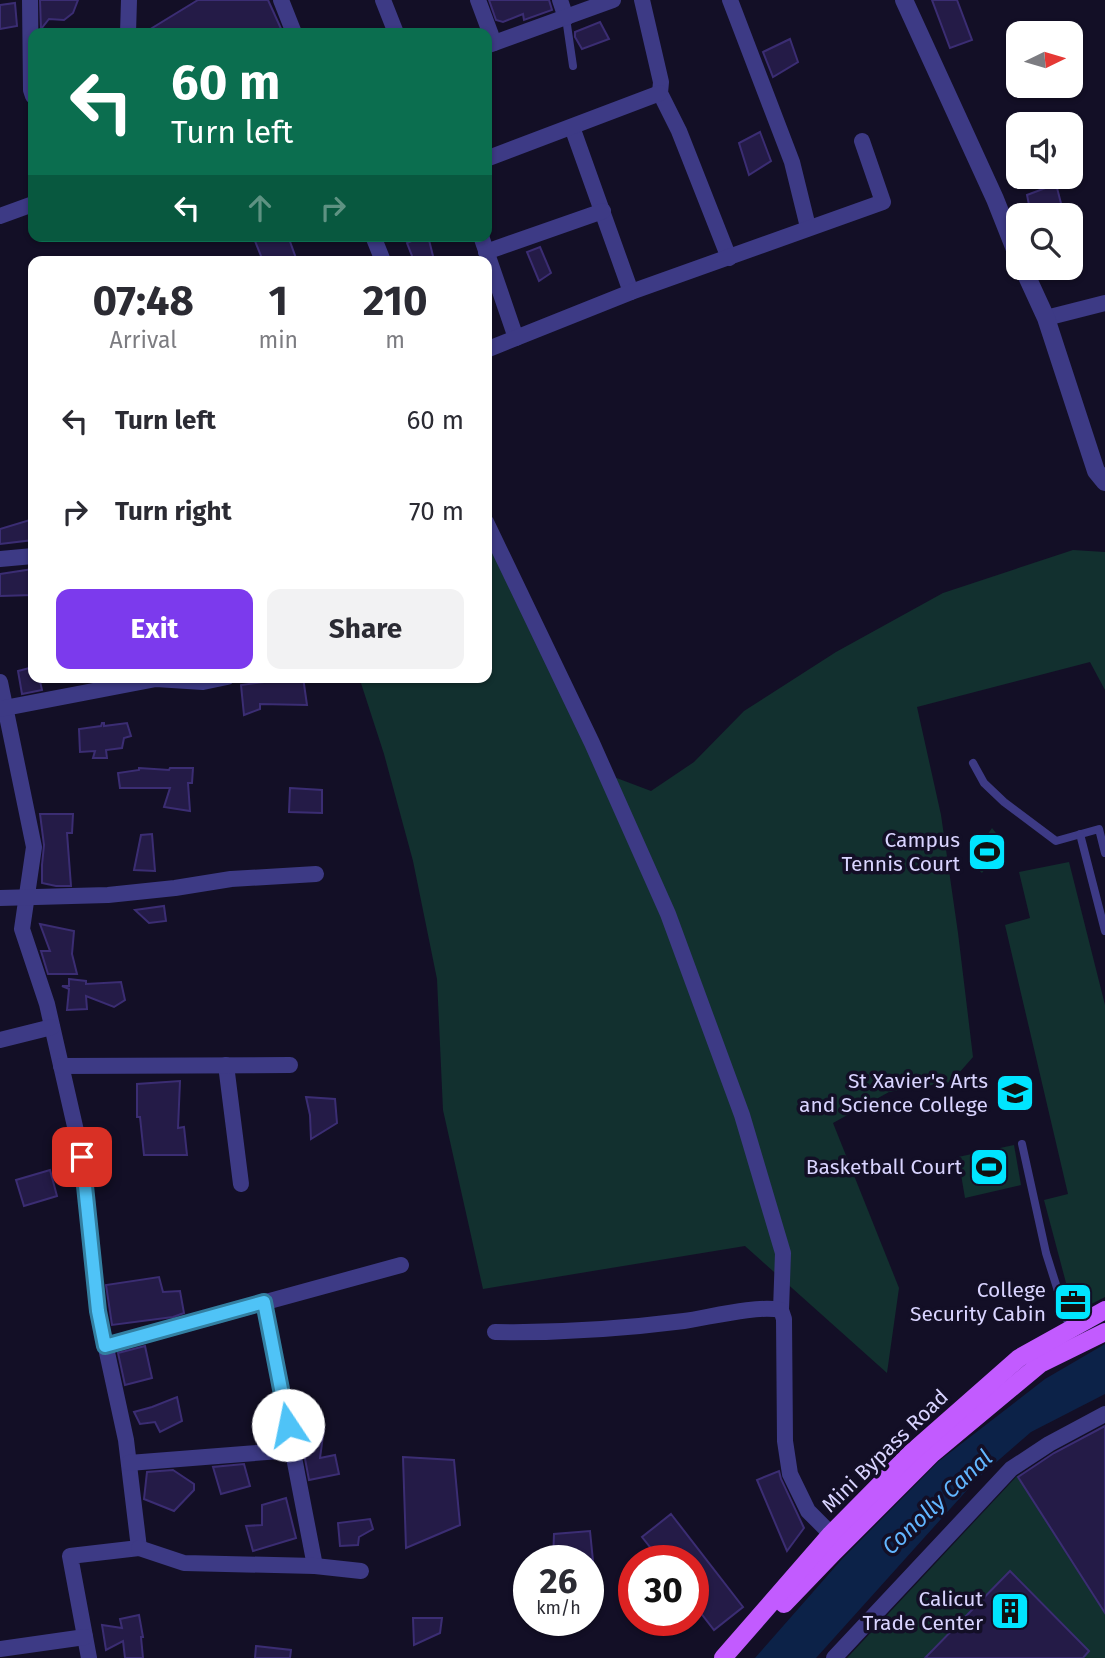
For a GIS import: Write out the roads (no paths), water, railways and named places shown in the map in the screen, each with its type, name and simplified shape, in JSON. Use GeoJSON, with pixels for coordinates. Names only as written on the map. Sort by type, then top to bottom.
{"type":"FeatureCollection","features":[{"type":"Feature","properties":{"kind":"main road","name":"Mini Bypass Road"},"geometry":{"type":"LineString","coordinates":[[723,1658],[831,1534],[910,1454],[1019,1359],[1105,1310]]}},
{"type":"Feature","properties":{"kind":"main road","name":"Mini Bypass Road"},"geometry":{"type":"LineString","coordinates":[[734,1658],[933,1452],[1040,1364],[1105,1332]]}},
{"type":"Feature","properties":{"kind":"street"},"geometry":{"type":"LineString","coordinates":[[30,0],[30,28]]}},
{"type":"Feature","properties":{"kind":"street"},"geometry":{"type":"LineString","coordinates":[[128,28],[130,0]]}},
{"type":"Feature","properties":{"kind":"street"},"geometry":{"type":"LineString","coordinates":[[281,0],[290,28]]}},
{"type":"Feature","properties":{"kind":"street"},"geometry":{"type":"LineString","coordinates":[[383,0],[394,28]]}},
{"type":"Feature","properties":{"kind":"street"},"geometry":{"type":"LineString","coordinates":[[478,0],[486,28]]}},
{"type":"Feature","properties":{"kind":"street"},"geometry":{"type":"LineString","coordinates":[[560,0],[566,18]]}},
{"type":"Feature","properties":{"kind":"street"},"geometry":{"type":"LineString","coordinates":[[492,43],[613,0]]}},
{"type":"Feature","properties":{"kind":"street"},"geometry":{"type":"LineString","coordinates":[[642,0],[661,82],[660,93],[679,131],[729,258]]}},
{"type":"Feature","properties":{"kind":"street"},"geometry":{"type":"LineString","coordinates":[[730,0],[792,162],[808,227]]}},
{"type":"Feature","properties":{"kind":"street"},"geometry":{"type":"LineString","coordinates":[[904,0],[1006,228]]}},
{"type":"Feature","properties":{"kind":"street"},"geometry":{"type":"LineString","coordinates":[[492,157],[660,93]]}},
{"type":"Feature","properties":{"kind":"street"},"geometry":{"type":"LineString","coordinates":[[572,127],[631,292]]}},
{"type":"Feature","properties":{"kind":"street"},"geometry":{"type":"LineString","coordinates":[[492,348],[631,292],[883,202],[862,141]]}},
{"type":"Feature","properties":{"kind":"street"},"geometry":{"type":"LineString","coordinates":[[0,216],[28,206]]}},
{"type":"Feature","properties":{"kind":"street"},"geometry":{"type":"LineString","coordinates":[[492,242],[603,211]]}},
{"type":"Feature","properties":{"kind":"street"},"geometry":{"type":"LineString","coordinates":[[492,270],[516,338]]}},
{"type":"Feature","properties":{"kind":"street"},"geometry":{"type":"LineString","coordinates":[[1029,280],[1046,318],[1096,471],[1105,482]]}},
{"type":"Feature","properties":{"kind":"street"},"geometry":{"type":"LineString","coordinates":[[1046,318],[1105,303]]}},
{"type":"Feature","properties":{"kind":"street"},"geometry":{"type":"LineString","coordinates":[[492,535],[592,743],[668,914],[742,1115],[783,1253],[780,1310],[784,1319],[785,1441],[790,1474],[808,1511],[831,1534]]}},
{"type":"Feature","properties":{"kind":"street"},"geometry":{"type":"LineString","coordinates":[[0,559],[28,556]]}},
{"type":"Feature","properties":{"kind":"street"},"geometry":{"type":"LineString","coordinates":[[0,682],[3,709],[34,848],[22,929],[47,1004],[82,1157],[98,1311],[126,1440],[139,1548]]}},
{"type":"Feature","properties":{"kind":"street"},"geometry":{"type":"LineString","coordinates":[[3,709],[136,683]]}},
{"type":"Feature","properties":{"kind":"street"},"geometry":{"type":"LineString","coordinates":[[0,898],[108,895],[230,879],[316,874]]}},
{"type":"Feature","properties":{"kind":"street"},"geometry":{"type":"LineString","coordinates":[[0,1040],[52,1027]]}},
{"type":"Feature","properties":{"kind":"street"},"geometry":{"type":"LineString","coordinates":[[226,1065],[242,1184]]}},
{"type":"Feature","properties":{"kind":"street"},"geometry":{"type":"LineString","coordinates":[[61,1066],[290,1065]]}},
{"type":"Feature","properties":{"kind":"street"},"geometry":{"type":"LineString","coordinates":[[105,1346],[401,1265]]}},
{"type":"Feature","properties":{"kind":"street"},"geometry":{"type":"LineString","coordinates":[[264,1302],[315,1566]]}},
{"type":"Feature","properties":{"kind":"street"},"geometry":{"type":"LineString","coordinates":[[495,1332],[610,1329],[761,1309],[780,1310]]}},
{"type":"Feature","properties":{"kind":"street"},"geometry":{"type":"LineString","coordinates":[[834,1658],[1011,1469],[1049,1444],[1105,1414]]}},
{"type":"Feature","properties":{"kind":"street"},"geometry":{"type":"LineString","coordinates":[[128,1463],[293,1450]]}},
{"type":"Feature","properties":{"kind":"street"},"geometry":{"type":"LineString","coordinates":[[89,1658],[69,1556],[139,1548],[184,1563],[315,1566],[360,1571]]}},
{"type":"Feature","properties":{"kind":"street"},"geometry":{"type":"LineString","coordinates":[[0,1649],[85,1637]]}},
{"type":"Feature","properties":{"kind":"lane"},"geometry":{"type":"LineString","coordinates":[[566,18],[573,66]]}},
{"type":"Feature","properties":{"kind":"lane"},"geometry":{"type":"LineString","coordinates":[[973,763],[984,783],[1003,802],[1056,841],[1099,829],[1105,853]]}},
{"type":"Feature","properties":{"kind":"lane"},"geometry":{"type":"LineString","coordinates":[[1080,834],[1105,931]]}},
{"type":"Feature","properties":{"kind":"lane"},"geometry":{"type":"LineString","coordinates":[[1022,1144],[1046,1253],[1070,1329]]}},
{"type":"Feature","properties":{"kind":"water","name":"Conolly Canal"},"geometry":{"type":"Polygon","coordinates":[[[1105,1344],[1105,1394],[1031,1432],[977,1479],[816,1658],[755,1658],[842,1559],[939,1461],[1045,1379],[1105,1344]]]}},
{"type":"Feature","properties":{"kind":"place","name":"Campus Tennis Court"},"geometry":{"type":"Point","coordinates":[987,852]}},
{"type":"Feature","properties":{"kind":"place","name":"St Xavier's Arts and Science College"},"geometry":{"type":"Point","coordinates":[1015,1093]}},
{"type":"Feature","properties":{"kind":"place","name":"Basketball Court"},"geometry":{"type":"Point","coordinates":[989,1167]}},
{"type":"Feature","properties":{"kind":"place","name":"College Security Cabin"},"geometry":{"type":"Point","coordinates":[1073,1302]}},
{"type":"Feature","properties":{"kind":"place","name":"Calicut Trade Center"},"geometry":{"type":"Point","coordinates":[1010,1611]}}]}
